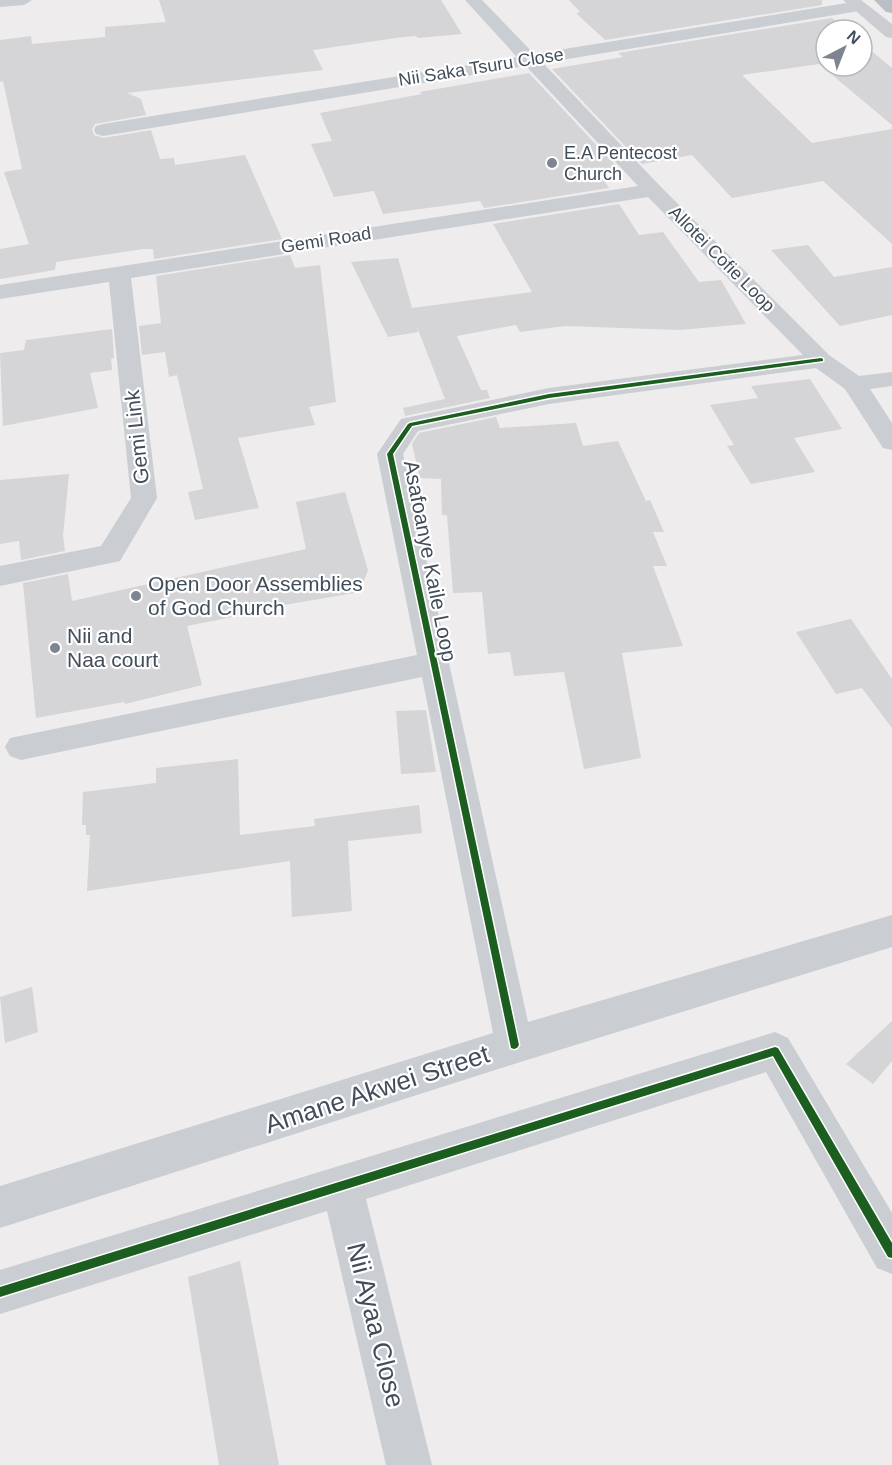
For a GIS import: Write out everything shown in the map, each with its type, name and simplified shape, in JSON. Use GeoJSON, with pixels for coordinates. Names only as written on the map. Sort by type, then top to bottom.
{"type":"FeatureCollection","features":[{"type":"Feature","properties":{"kind":"highway"},"geometry":{"type":"LineString","coordinates":[[882,0],[892,8]]}},
{"type":"Feature","properties":{"kind":"street"},"geometry":{"type":"LineString","coordinates":[[0,2],[24,0]]}},
{"type":"Feature","properties":{"kind":"street","name":"Allotei Cofie Loop"},"geometry":{"type":"LineString","coordinates":[[473,0],[653,190],[821,360],[854,384],[892,442]]}},
{"type":"Feature","properties":{"kind":"street"},"geometry":{"type":"LineString","coordinates":[[855,3],[892,33]]}},
{"type":"Feature","properties":{"kind":"street","name":"Nii Saka Tsuru Close"},"geometry":{"type":"LineString","coordinates":[[103,130],[855,3]]}},
{"type":"Feature","properties":{"kind":"street","name":"Gemi Road"},"geometry":{"type":"LineString","coordinates":[[0,292],[653,190]]}},
{"type":"Feature","properties":{"kind":"street","name":"Gemi Link"},"geometry":{"type":"LineString","coordinates":[[0,576],[110,554],[144,498],[119,272]]}},
{"type":"Feature","properties":{"kind":"street","name":"Asafoanye Kaile Loop"},"geometry":{"type":"LineString","coordinates":[[514,1045],[390,454],[410,425],[549,396],[821,360]]}},
{"type":"Feature","properties":{"kind":"street"},"geometry":{"type":"LineString","coordinates":[[854,384],[892,379]]}},
{"type":"Feature","properties":{"kind":"street"},"geometry":{"type":"LineString","coordinates":[[21,747],[433,663]]}},
{"type":"Feature","properties":{"kind":"street","name":"Amane Akwei Street"},"geometry":{"type":"LineString","coordinates":[[0,1207],[514,1045],[892,931]]}},
{"type":"Feature","properties":{"kind":"street"},"geometry":{"type":"LineString","coordinates":[[0,1292],[775,1051],[892,1253]]}},
{"type":"Feature","properties":{"kind":"street","name":"Nii Ayaa Close"},"geometry":{"type":"LineString","coordinates":[[342,1186],[410,1465]]}},
{"type":"Feature","properties":{"kind":"building"},"geometry":{"type":"Polygon","coordinates":[[[159,0],[441,0],[462,34],[403,37],[313,50],[323,70],[127,93],[141,99],[146,115],[95,124],[92,129],[94,135],[103,138],[151,130],[160,159],[174,158],[175,165],[245,155],[282,239],[154,259],[153,249],[143,249],[56,262],[55,270],[0,279],[0,249],[29,244],[4,172],[22,169],[3,81],[0,82],[0,40],[31,36],[32,44],[105,37],[105,27],[166,22],[159,0]]]}},
{"type":"Feature","properties":{"kind":"building"},"geometry":{"type":"Polygon","coordinates":[[[569,0],[822,0],[822,5],[605,40],[576,13],[580,12],[569,0]]]}},
{"type":"Feature","properties":{"kind":"building"},"geometry":{"type":"Polygon","coordinates":[[[814,21],[814,65],[742,75],[812,143],[892,129],[892,244],[823,181],[732,198],[692,155],[642,164],[552,69],[623,57],[618,53],[814,21]]]}},
{"type":"Feature","properties":{"kind":"building"},"geometry":{"type":"Polygon","coordinates":[[[874,53],[892,68],[892,125],[836,78],[874,78],[874,53]]]}},
{"type":"Feature","properties":{"kind":"building"},"geometry":{"type":"Polygon","coordinates":[[[529,73],[618,168],[598,172],[609,188],[484,208],[480,201],[383,214],[374,191],[334,197],[311,144],[332,141],[320,113],[422,94],[420,92],[529,73]]]}},
{"type":"Feature","properties":{"kind":"building"},"geometry":{"type":"Polygon","coordinates":[[[619,204],[639,235],[663,232],[699,282],[721,280],[746,324],[680,330],[565,326],[520,332],[516,325],[457,336],[481,390],[487,390],[490,398],[405,416],[403,408],[445,399],[417,327],[418,332],[388,337],[351,262],[398,258],[412,308],[532,292],[493,224],[619,204]]]}},
{"type":"Feature","properties":{"kind":"building"},"geometry":{"type":"Polygon","coordinates":[[[808,245],[834,277],[892,267],[892,315],[840,326],[771,250],[808,245]]]}},
{"type":"Feature","properties":{"kind":"building"},"geometry":{"type":"Polygon","coordinates":[[[290,255],[295,268],[320,265],[336,402],[309,407],[315,425],[238,438],[259,508],[195,520],[188,492],[203,489],[177,375],[169,377],[165,352],[142,355],[139,326],[161,323],[156,276],[290,255]]]}},
{"type":"Feature","properties":{"kind":"building"},"geometry":{"type":"Polygon","coordinates":[[[112,329],[114,358],[111,359],[112,370],[90,373],[98,408],[3,426],[0,353],[24,350],[26,340],[112,329]]]}},
{"type":"Feature","properties":{"kind":"building"},"geometry":{"type":"Polygon","coordinates":[[[810,379],[842,429],[794,438],[815,472],[751,484],[727,446],[734,445],[710,405],[758,398],[751,386],[810,379]]]}},
{"type":"Feature","properties":{"kind":"building"},"geometry":{"type":"Polygon","coordinates":[[[496,417],[500,428],[576,423],[583,446],[618,441],[646,501],[650,500],[664,532],[653,532],[667,566],[653,566],[683,646],[622,653],[641,758],[584,769],[564,672],[514,676],[510,652],[488,654],[482,592],[453,593],[447,515],[442,515],[441,479],[420,478],[412,444],[419,433],[496,417]]]}},
{"type":"Feature","properties":{"kind":"building"},"geometry":{"type":"Polygon","coordinates":[[[69,474],[63,536],[65,551],[21,560],[19,541],[0,544],[0,480],[69,474]]]}},
{"type":"Feature","properties":{"kind":"building"},"geometry":{"type":"Polygon","coordinates":[[[345,492],[368,570],[360,592],[278,606],[278,608],[187,626],[202,685],[125,704],[124,702],[36,718],[23,583],[68,574],[72,601],[306,549],[296,502],[345,492]]]}},
{"type":"Feature","properties":{"kind":"building"},"geometry":{"type":"Polygon","coordinates":[[[851,619],[892,679],[892,728],[862,688],[836,694],[796,632],[851,619]]]}},
{"type":"Feature","properties":{"kind":"building"},"geometry":{"type":"Polygon","coordinates":[[[426,710],[436,772],[401,774],[396,711],[426,710]]]}},
{"type":"Feature","properties":{"kind":"building"},"geometry":{"type":"Polygon","coordinates":[[[238,759],[240,835],[315,826],[314,819],[419,805],[422,833],[348,841],[352,911],[292,917],[290,861],[87,891],[90,835],[86,835],[86,825],[82,825],[83,792],[156,783],[156,768],[238,759]]]}},
{"type":"Feature","properties":{"kind":"building"},"geometry":{"type":"Polygon","coordinates":[[[32,987],[38,1032],[5,1043],[0,997],[32,987]]]}},
{"type":"Feature","properties":{"kind":"building"},"geometry":{"type":"Polygon","coordinates":[[[892,1021],[892,1061],[873,1084],[846,1064],[892,1021]]]}},
{"type":"Feature","properties":{"kind":"building"},"geometry":{"type":"Polygon","coordinates":[[[240,1261],[279,1465],[219,1465],[188,1277],[240,1261]]]}},
{"type":"Feature","properties":{"kind":"cycle path"},"geometry":{"type":"LineString","coordinates":[[514,1045],[390,454],[410,425],[549,396],[821,360]]}},
{"type":"Feature","properties":{"kind":"cycle path"},"geometry":{"type":"LineString","coordinates":[[0,1292],[775,1051],[892,1253]]}},
{"type":"Feature","properties":{"kind":"place","name":"E.A Pentecost Church"},"geometry":{"type":"Point","coordinates":[552,163]}},
{"type":"Feature","properties":{"kind":"place","name":"Open Door Assemblies of God Church"},"geometry":{"type":"Point","coordinates":[136,596]}},
{"type":"Feature","properties":{"kind":"place","name":"Nii and Naa court"},"geometry":{"type":"Point","coordinates":[55,648]}}]}
